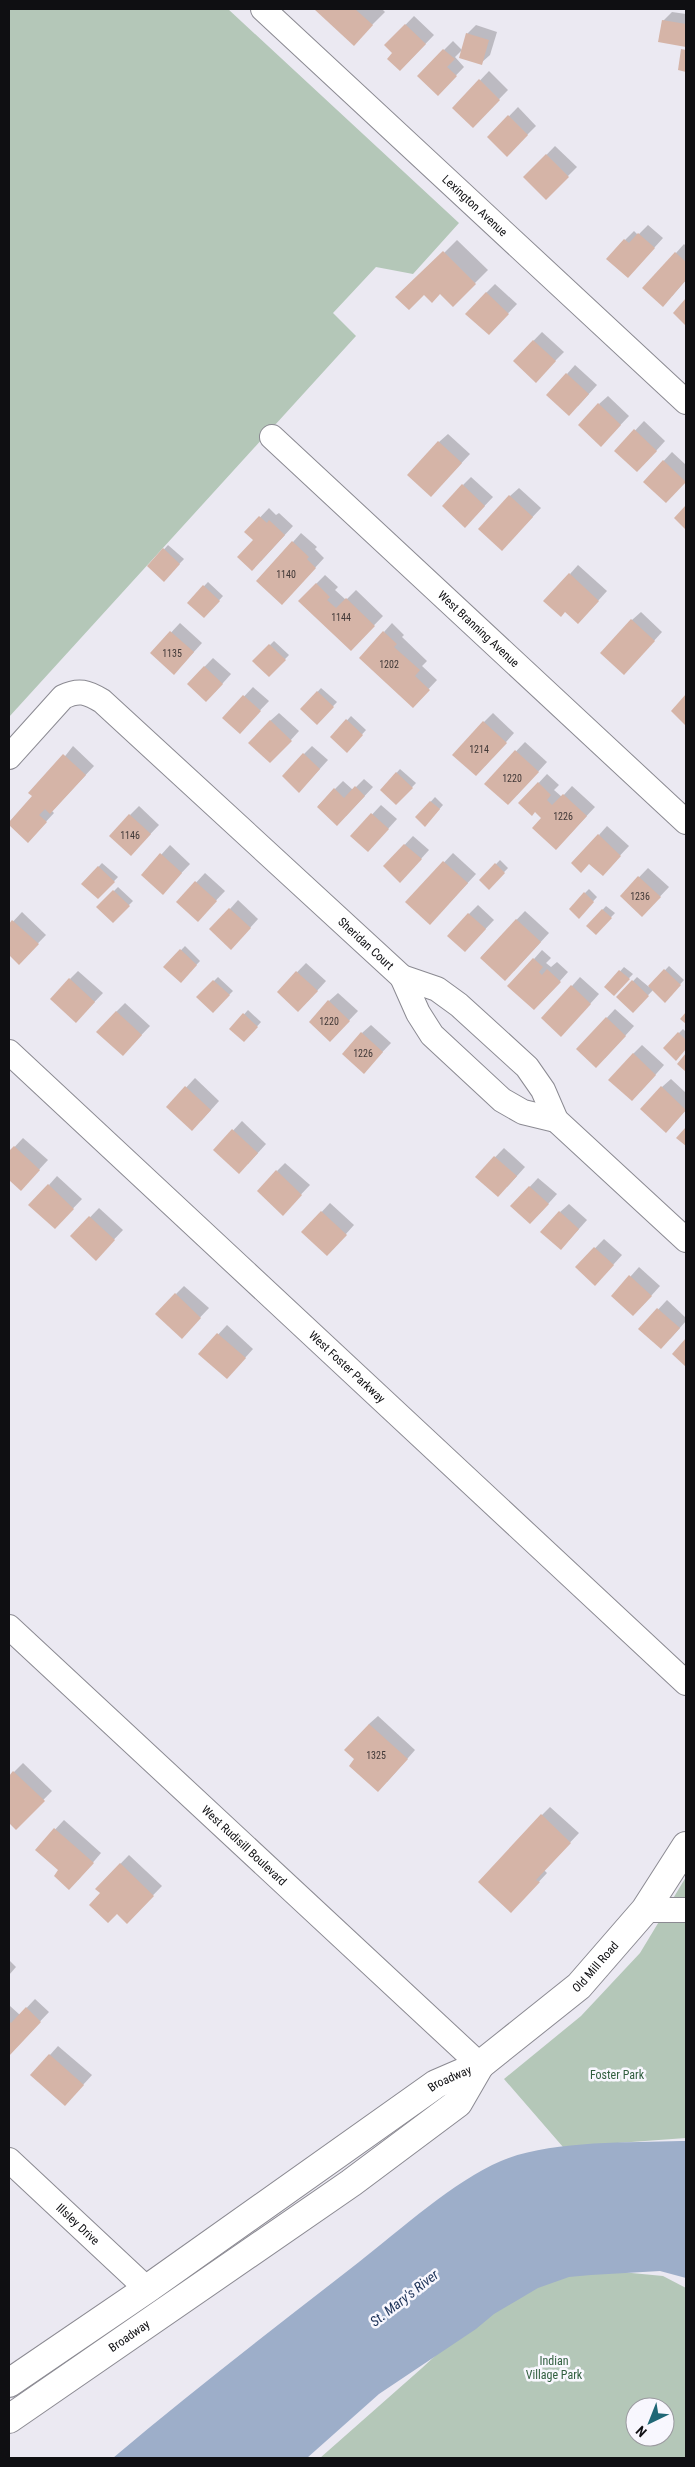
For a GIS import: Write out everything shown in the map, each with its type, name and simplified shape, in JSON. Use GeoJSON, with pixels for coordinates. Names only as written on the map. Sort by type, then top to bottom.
{"type":"FeatureCollection","features":[{"type":"Feature","properties":{"kind":"main road","name":"Old Mill Road"},"geometry":{"type":"LineString","coordinates":[[480,2065],[579,1986],[645,1910],[686,1846]]}},
{"type":"Feature","properties":{"kind":"main road","name":"Broadway"},"geometry":{"type":"LineString","coordinates":[[9,2383],[147,2289],[436,2084],[480,2065]]}},
{"type":"Feature","properties":{"kind":"main road","name":"Broadway"},"geometry":{"type":"LineString","coordinates":[[9,2419],[335,2194],[458,2104],[480,2065]]}},
{"type":"Feature","properties":{"kind":"street","name":"Lexington Avenue"},"geometry":{"type":"LineString","coordinates":[[263,9],[686,402]]}},
{"type":"Feature","properties":{"kind":"street","name":"West Branning Avenue"},"geometry":{"type":"LineString","coordinates":[[272,438],[686,822]]}},
{"type":"Feature","properties":{"kind":"street","name":"Sheridan Court"},"geometry":{"type":"LineString","coordinates":[[9,757],[63,697],[72,692],[81,691],[102,701],[402,977],[436,990],[460,1005],[527,1066],[543,1090],[556,1120],[686,1240]]}},
{"type":"Feature","properties":{"kind":"street"},"geometry":{"type":"LineString","coordinates":[[402,977],[418,1013],[432,1035],[495,1094],[523,1112],[556,1120]]}},
{"type":"Feature","properties":{"kind":"street","name":"West Foster Parkway"},"geometry":{"type":"LineString","coordinates":[[9,1052],[686,1683]]}},
{"type":"Feature","properties":{"kind":"street","name":"West Rudisill Boulevard"},"geometry":{"type":"LineString","coordinates":[[9,1627],[480,2065]]}},
{"type":"Feature","properties":{"kind":"street"},"geometry":{"type":"LineString","coordinates":[[645,1910],[686,1910]]}},
{"type":"Feature","properties":{"kind":"street","name":"Illsley Drive"},"geometry":{"type":"LineString","coordinates":[[9,2160],[147,2289]]}},
{"type":"Feature","properties":{"kind":"green space"},"geometry":{"type":"Polygon","coordinates":[[[9,9],[228,9],[459,223],[413,274],[376,267],[333,313],[356,336],[9,717],[9,9]]]}},
{"type":"Feature","properties":{"kind":"green space","name":"Foster Park"},"geometry":{"type":"Polygon","coordinates":[[[686,1877],[686,2138],[563,2147],[504,2079],[581,2016],[640,1953],[686,1877]]]}},
{"type":"Feature","properties":{"kind":"green space","name":"Indian Village Park"},"geometry":{"type":"Polygon","coordinates":[[[558,2266],[663,2276],[686,2288],[686,2458],[320,2458],[512,2285],[558,2266]]]}},
{"type":"Feature","properties":{"kind":"water","name":"St. Mary's River"},"geometry":{"type":"Polygon","coordinates":[[[686,2141],[686,2278],[660,2271],[591,2275],[569,2277],[538,2288],[494,2314],[476,2329],[379,2394],[307,2458],[113,2458],[204,2383],[428,2207],[446,2193],[483,2170],[501,2161],[542,2149],[589,2144],[686,2141]]]}},
{"type":"Feature","properties":{"kind":"building"},"geometry":{"type":"Polygon","coordinates":[[[314,9],[355,9],[373,25],[354,46],[314,9]]]}},
{"type":"Feature","properties":{"kind":"building"},"geometry":{"type":"Polygon","coordinates":[[[662,20],[686,24],[686,47],[658,42],[662,20]]]}},
{"type":"Feature","properties":{"kind":"building"},"geometry":{"type":"Polygon","coordinates":[[[405,24],[426,44],[400,71],[387,59],[392,53],[384,45],[405,24]]]}},
{"type":"Feature","properties":{"kind":"building"},"geometry":{"type":"Polygon","coordinates":[[[466,33],[489,40],[482,65],[459,58],[466,33]]]}},
{"type":"Feature","properties":{"kind":"building"},"geometry":{"type":"Polygon","coordinates":[[[443,49],[455,59],[447,67],[457,76],[438,96],[417,76],[443,49]]]}},
{"type":"Feature","properties":{"kind":"building"},"geometry":{"type":"Polygon","coordinates":[[[681,49],[686,50],[686,72],[678,70],[681,49]]]}},
{"type":"Feature","properties":{"kind":"building"},"geometry":{"type":"Polygon","coordinates":[[[479,79],[500,100],[473,128],[452,108],[479,79]]]}},
{"type":"Feature","properties":{"kind":"building"},"geometry":{"type":"Polygon","coordinates":[[[508,115],[528,135],[507,157],[487,137],[508,115]]]}},
{"type":"Feature","properties":{"kind":"building"},"geometry":{"type":"Polygon","coordinates":[[[546,154],[569,177],[546,200],[523,177],[546,154]]]}},
{"type":"Feature","properties":{"kind":"building"},"geometry":{"type":"Polygon","coordinates":[[[638,233],[655,248],[628,278],[606,259],[624,239],[629,243],[638,233]]]}},
{"type":"Feature","properties":{"kind":"building"},"geometry":{"type":"Polygon","coordinates":[[[443,251],[476,284],[453,307],[440,294],[432,303],[424,295],[409,310],[395,297],[443,251]]]}},
{"type":"Feature","properties":{"kind":"building"},"geometry":{"type":"Polygon","coordinates":[[[675,252],[686,262],[686,280],[663,307],[642,288],[675,252]]]}},
{"type":"Feature","properties":{"kind":"building"},"geometry":{"type":"Polygon","coordinates":[[[486,292],[509,314],[489,335],[465,314],[486,292]]]}},
{"type":"Feature","properties":{"kind":"building"},"geometry":{"type":"Polygon","coordinates":[[[686,298],[686,326],[673,313],[686,298]]]}},
{"type":"Feature","properties":{"kind":"building"},"geometry":{"type":"Polygon","coordinates":[[[533,340],[556,361],[536,383],[513,361],[533,340]]]}},
{"type":"Feature","properties":{"kind":"building"},"geometry":{"type":"Polygon","coordinates":[[[566,373],[589,394],[569,416],[546,395],[566,373]]]}},
{"type":"Feature","properties":{"kind":"building"},"geometry":{"type":"Polygon","coordinates":[[[598,403],[621,425],[601,447],[578,425],[598,403]]]}},
{"type":"Feature","properties":{"kind":"building"},"geometry":{"type":"Polygon","coordinates":[[[634,429],[657,451],[637,472],[614,451],[634,429]]]}},
{"type":"Feature","properties":{"kind":"building"},"geometry":{"type":"Polygon","coordinates":[[[438,441],[462,463],[431,497],[407,475],[438,441]]]}},
{"type":"Feature","properties":{"kind":"building"},"geometry":{"type":"Polygon","coordinates":[[[663,460],[686,482],[666,503],[643,482],[663,460]]]}},
{"type":"Feature","properties":{"kind":"building"},"geometry":{"type":"Polygon","coordinates":[[[462,484],[485,506],[465,528],[442,506],[462,484]]]}},
{"type":"Feature","properties":{"kind":"building"},"geometry":{"type":"Polygon","coordinates":[[[509,495],[533,517],[502,551],[478,529],[509,495]]]}},
{"type":"Feature","properties":{"kind":"building"},"geometry":{"type":"Polygon","coordinates":[[[686,505],[686,530],[674,518],[686,505]]]}},
{"type":"Feature","properties":{"kind":"building"},"geometry":{"type":"Polygon","coordinates":[[[259,516],[267,523],[269,520],[285,535],[252,571],[237,557],[253,540],[244,532],[259,516]]]}},
{"type":"Feature","properties":{"kind":"building"},"geometry":{"type":"Polygon","coordinates":[[[292,541],[309,557],[307,559],[316,568],[282,605],[256,581],[292,541]]]}},
{"type":"Feature","properties":{"kind":"building"},"geometry":{"type":"Polygon","coordinates":[[[163,548],[180,564],[164,582],[147,566],[163,548]]]}},
{"type":"Feature","properties":{"kind":"building"},"geometry":{"type":"Polygon","coordinates":[[[569,573],[599,601],[578,624],[565,612],[561,617],[543,601],[569,573]]]}},
{"type":"Feature","properties":{"kind":"building"},"geometry":{"type":"Polygon","coordinates":[[[316,583],[330,597],[327,600],[336,608],[346,598],[375,626],[351,651],[298,601],[316,583]]]}},
{"type":"Feature","properties":{"kind":"building"},"geometry":{"type":"Polygon","coordinates":[[[203,585],[220,601],[204,618],[187,603],[203,585]]]}},
{"type":"Feature","properties":{"kind":"building"},"geometry":{"type":"Polygon","coordinates":[[[631,619],[655,641],[624,675],[600,653],[631,619]]]}},
{"type":"Feature","properties":{"kind":"building"},"geometry":{"type":"Polygon","coordinates":[[[170,631],[194,652],[174,675],[150,653],[170,631]]]}},
{"type":"Feature","properties":{"kind":"building"},"geometry":{"type":"Polygon","coordinates":[[[383,631],[397,644],[394,647],[420,670],[415,676],[430,690],[413,708],[359,658],[383,631]]]}},
{"type":"Feature","properties":{"kind":"building"},"geometry":{"type":"Polygon","coordinates":[[[269,644],[286,660],[269,677],[252,661],[269,644]]]}},
{"type":"Feature","properties":{"kind":"building"},"geometry":{"type":"Polygon","coordinates":[[[204,666],[223,684],[206,702],[187,684],[204,666]]]}},
{"type":"Feature","properties":{"kind":"building"},"geometry":{"type":"Polygon","coordinates":[[[317,691],[334,707],[317,725],[300,709],[317,691]]]}},
{"type":"Feature","properties":{"kind":"building"},"geometry":{"type":"Polygon","coordinates":[[[686,694],[686,726],[671,711],[686,694]]]}},
{"type":"Feature","properties":{"kind":"building"},"geometry":{"type":"Polygon","coordinates":[[[243,695],[261,711],[240,734],[222,718],[243,695]]]}},
{"type":"Feature","properties":{"kind":"building"},"geometry":{"type":"Polygon","coordinates":[[[346,719],[363,735],[347,753],[330,737],[346,719]]]}},
{"type":"Feature","properties":{"kind":"building"},"geometry":{"type":"Polygon","coordinates":[[[270,720],[292,741],[270,763],[248,743],[270,720]]]}},
{"type":"Feature","properties":{"kind":"building"},"geometry":{"type":"Polygon","coordinates":[[[483,721],[507,743],[476,776],[452,755],[483,721]]]}},
{"type":"Feature","properties":{"kind":"building"},"geometry":{"type":"Polygon","coordinates":[[[515,750],[539,772],[508,805],[484,784],[515,750]]]}},
{"type":"Feature","properties":{"kind":"building"},"geometry":{"type":"Polygon","coordinates":[[[303,753],[320,769],[299,793],[282,776],[303,753]]]}},
{"type":"Feature","properties":{"kind":"building"},"geometry":{"type":"Polygon","coordinates":[[[63,754],[86,775],[50,814],[45,809],[39,815],[47,822],[28,843],[9,825],[9,822],[32,796],[28,793],[63,754]]]}},
{"type":"Feature","properties":{"kind":"building"},"geometry":{"type":"Polygon","coordinates":[[[396,772],[413,788],[396,805],[380,790],[396,772]]]}},
{"type":"Feature","properties":{"kind":"building"},"geometry":{"type":"Polygon","coordinates":[[[538,782],[551,795],[547,800],[552,805],[563,794],[587,816],[556,850],[532,828],[541,818],[535,812],[532,816],[518,803],[538,782]]]}},
{"type":"Feature","properties":{"kind":"building"},"geometry":{"type":"Polygon","coordinates":[[[355,786],[365,796],[337,826],[317,807],[334,788],[344,798],[355,786]]]}},
{"type":"Feature","properties":{"kind":"building"},"geometry":{"type":"Polygon","coordinates":[[[430,801],[440,809],[425,827],[415,817],[430,801]]]}},
{"type":"Feature","properties":{"kind":"building"},"geometry":{"type":"Polygon","coordinates":[[[371,813],[389,829],[368,852],[350,836],[371,813]]]}},
{"type":"Feature","properties":{"kind":"building"},"geometry":{"type":"Polygon","coordinates":[[[129,814],[151,834],[131,856],[109,836],[129,814]]]}},
{"type":"Feature","properties":{"kind":"building"},"geometry":{"type":"Polygon","coordinates":[[[598,834],[621,856],[603,876],[589,864],[581,873],[571,863],[598,834]]]}},
{"type":"Feature","properties":{"kind":"building"},"geometry":{"type":"Polygon","coordinates":[[[404,844],[422,859],[400,883],[383,866],[404,844]]]}},
{"type":"Feature","properties":{"kind":"building"},"geometry":{"type":"Polygon","coordinates":[[[160,853],[182,873],[163,895],[141,875],[160,853]]]}},
{"type":"Feature","properties":{"kind":"building"},"geometry":{"type":"Polygon","coordinates":[[[443,861],[468,883],[430,925],[405,902],[443,861]]]}},
{"type":"Feature","properties":{"kind":"building"},"geometry":{"type":"Polygon","coordinates":[[[495,863],[505,873],[489,890],[479,880],[495,863]]]}},
{"type":"Feature","properties":{"kind":"building"},"geometry":{"type":"Polygon","coordinates":[[[98,866],[115,882],[98,899],[81,884],[98,866]]]}},
{"type":"Feature","properties":{"kind":"building"},"geometry":{"type":"Polygon","coordinates":[[[638,876],[661,897],[642,917],[620,896],[638,876]]]}},
{"type":"Feature","properties":{"kind":"building"},"geometry":{"type":"Polygon","coordinates":[[[195,881],[217,901],[198,922],[176,902],[195,881]]]}},
{"type":"Feature","properties":{"kind":"building"},"geometry":{"type":"Polygon","coordinates":[[[113,890],[130,906],[113,923],[96,907],[113,890]]]}},
{"type":"Feature","properties":{"kind":"building"},"geometry":{"type":"Polygon","coordinates":[[[584,892],[594,902],[579,919],[569,909],[584,892]]]}},
{"type":"Feature","properties":{"kind":"building"},"geometry":{"type":"Polygon","coordinates":[[[229,908],[251,928],[231,950],[209,929],[229,908]]]}},
{"type":"Feature","properties":{"kind":"building"},"geometry":{"type":"Polygon","coordinates":[[[602,909],[612,918],[596,935],[586,926],[602,909]]]}},
{"type":"Feature","properties":{"kind":"building"},"geometry":{"type":"Polygon","coordinates":[[[468,913],[486,929],[465,952],[447,936],[468,913]]]}},
{"type":"Feature","properties":{"kind":"building"},"geometry":{"type":"Polygon","coordinates":[[[516,919],[541,942],[505,981],[480,958],[516,919]]]}},
{"type":"Feature","properties":{"kind":"building"},"geometry":{"type":"Polygon","coordinates":[[[12,920],[39,944],[19,965],[9,955],[9,924],[12,920]]]}},
{"type":"Feature","properties":{"kind":"building"},"geometry":{"type":"Polygon","coordinates":[[[180,949],[197,965],[181,983],[163,967],[180,949]]]}},
{"type":"Feature","properties":{"kind":"building"},"geometry":{"type":"Polygon","coordinates":[[[533,958],[543,967],[539,972],[542,975],[547,969],[561,982],[534,1010],[507,986],[533,958]]]}},
{"type":"Feature","properties":{"kind":"building"},"geometry":{"type":"Polygon","coordinates":[[[664,969],[681,985],[665,1003],[648,986],[664,969]]]}},
{"type":"Feature","properties":{"kind":"building"},"geometry":{"type":"Polygon","coordinates":[[[619,970],[630,979],[614,996],[604,987],[619,970]]]}},
{"type":"Feature","properties":{"kind":"building"},"geometry":{"type":"Polygon","coordinates":[[[296,971],[318,991],[298,1012],[277,992],[296,971]]]}},
{"type":"Feature","properties":{"kind":"building"},"geometry":{"type":"Polygon","coordinates":[[[69,978],[95,1002],[76,1023],[50,999],[69,978]]]}},
{"type":"Feature","properties":{"kind":"building"},"geometry":{"type":"Polygon","coordinates":[[[213,980],[230,995],[213,1013],[196,997],[213,980]]]}},
{"type":"Feature","properties":{"kind":"building"},"geometry":{"type":"Polygon","coordinates":[[[632,980],[649,996],[633,1013],[616,997],[632,980]]]}},
{"type":"Feature","properties":{"kind":"building"},"geometry":{"type":"Polygon","coordinates":[[[571,985],[591,1004],[561,1037],[541,1018],[571,985]]]}},
{"type":"Feature","properties":{"kind":"building"},"geometry":{"type":"Polygon","coordinates":[[[328,1000],[350,1021],[330,1042],[309,1022],[328,1000]]]}},
{"type":"Feature","properties":{"kind":"building"},"geometry":{"type":"Polygon","coordinates":[[[116,1011],[142,1035],[123,1056],[96,1032],[116,1011]]]}},
{"type":"Feature","properties":{"kind":"building"},"geometry":{"type":"Polygon","coordinates":[[[686,1012],[686,1024],[680,1019],[686,1012]]]}},
{"type":"Feature","properties":{"kind":"building"},"geometry":{"type":"Polygon","coordinates":[[[243,1013],[258,1027],[244,1042],[229,1029],[243,1013]]]}},
{"type":"Feature","properties":{"kind":"building"},"geometry":{"type":"Polygon","coordinates":[[[606,1017],[626,1036],[596,1068],[576,1049],[606,1017]]]}},
{"type":"Feature","properties":{"kind":"building"},"geometry":{"type":"Polygon","coordinates":[[[361,1032],[383,1052],[364,1074],[342,1054],[361,1032]]]}},
{"type":"Feature","properties":{"kind":"building"},"geometry":{"type":"Polygon","coordinates":[[[678,1032],[686,1040],[686,1049],[676,1061],[663,1048],[678,1032]]]}},
{"type":"Feature","properties":{"kind":"building"},"geometry":{"type":"Polygon","coordinates":[[[633,1053],[656,1075],[632,1101],[608,1080],[633,1053]]]}},
{"type":"Feature","properties":{"kind":"building"},"geometry":{"type":"Polygon","coordinates":[[[686,1053],[686,1072],[677,1064],[686,1053]]]}},
{"type":"Feature","properties":{"kind":"building"},"geometry":{"type":"Polygon","coordinates":[[[185,1086],[211,1110],[192,1131],[166,1107],[185,1086]]]}},
{"type":"Feature","properties":{"kind":"building"},"geometry":{"type":"Polygon","coordinates":[[[661,1086],[686,1110],[666,1133],[640,1109],[661,1086]]]}},
{"type":"Feature","properties":{"kind":"building"},"geometry":{"type":"Polygon","coordinates":[[[686,1127],[686,1146],[676,1138],[686,1127]]]}},
{"type":"Feature","properties":{"kind":"building"},"geometry":{"type":"Polygon","coordinates":[[[232,1129],[258,1153],[239,1174],[213,1150],[232,1129]]]}},
{"type":"Feature","properties":{"kind":"building"},"geometry":{"type":"Polygon","coordinates":[[[14,1146],[40,1170],[21,1191],[9,1180],[9,1151],[14,1146]]]}},
{"type":"Feature","properties":{"kind":"building"},"geometry":{"type":"Polygon","coordinates":[[[494,1156],[517,1176],[498,1197],[475,1177],[494,1156]]]}},
{"type":"Feature","properties":{"kind":"building"},"geometry":{"type":"Polygon","coordinates":[[[276,1170],[302,1195],[283,1216],[257,1191],[276,1170]]]}},
{"type":"Feature","properties":{"kind":"building"},"geometry":{"type":"Polygon","coordinates":[[[48,1184],[74,1209],[55,1229],[28,1205],[48,1184]]]}},
{"type":"Feature","properties":{"kind":"building"},"geometry":{"type":"Polygon","coordinates":[[[529,1186],[549,1204],[530,1224],[510,1206],[529,1186]]]}},
{"type":"Feature","properties":{"kind":"building"},"geometry":{"type":"Polygon","coordinates":[[[321,1211],[347,1235],[327,1256],[301,1232],[321,1211]]]}},
{"type":"Feature","properties":{"kind":"building"},"geometry":{"type":"Polygon","coordinates":[[[559,1211],[579,1229],[561,1250],[540,1232],[559,1211]]]}},
{"type":"Feature","properties":{"kind":"building"},"geometry":{"type":"Polygon","coordinates":[[[89,1216],[115,1240],[96,1261],[70,1236],[89,1216]]]}},
{"type":"Feature","properties":{"kind":"building"},"geometry":{"type":"Polygon","coordinates":[[[594,1247],[614,1265],[595,1286],[575,1267],[594,1247]]]}},
{"type":"Feature","properties":{"kind":"building"},"geometry":{"type":"Polygon","coordinates":[[[629,1275],[652,1296],[633,1316],[611,1296],[629,1275]]]}},
{"type":"Feature","properties":{"kind":"building"},"geometry":{"type":"Polygon","coordinates":[[[175,1293],[201,1318],[182,1339],[155,1314],[175,1293]]]}},
{"type":"Feature","properties":{"kind":"building"},"geometry":{"type":"Polygon","coordinates":[[[657,1308],[680,1328],[661,1349],[638,1329],[657,1308]]]}},
{"type":"Feature","properties":{"kind":"building"},"geometry":{"type":"Polygon","coordinates":[[[217,1333],[246,1358],[227,1379],[198,1354],[217,1333]]]}},
{"type":"Feature","properties":{"kind":"building"},"geometry":{"type":"Polygon","coordinates":[[[686,1338],[686,1367],[672,1354],[686,1338]]]}},
{"type":"Feature","properties":{"kind":"building"},"geometry":{"type":"Polygon","coordinates":[[[369,1724],[408,1759],[378,1792],[349,1766],[354,1759],[344,1750],[369,1724]]]}},
{"type":"Feature","properties":{"kind":"building"},"geometry":{"type":"Polygon","coordinates":[[[13,1771],[45,1801],[16,1830],[9,1823],[9,1776],[13,1771]]]}},
{"type":"Feature","properties":{"kind":"building"},"geometry":{"type":"Polygon","coordinates":[[[541,1814],[571,1843],[536,1880],[540,1882],[511,1913],[478,1882],[541,1814]]]}},
{"type":"Feature","properties":{"kind":"building"},"geometry":{"type":"Polygon","coordinates":[[[54,1828],[94,1863],[69,1890],[54,1876],[58,1870],[35,1850],[54,1828]]]}},
{"type":"Feature","properties":{"kind":"building"},"geometry":{"type":"Polygon","coordinates":[[[120,1863],[154,1896],[127,1924],[117,1914],[108,1923],[89,1905],[100,1893],[95,1889],[120,1863]]]}},
{"type":"Feature","properties":{"kind":"building"},"geometry":{"type":"Polygon","coordinates":[[[26,2007],[41,2022],[9,2056],[9,2021],[11,2023],[26,2007]]]}},
{"type":"Feature","properties":{"kind":"building"},"geometry":{"type":"Polygon","coordinates":[[[49,2054],[84,2085],[65,2106],[30,2075],[49,2054]]]}}]}
